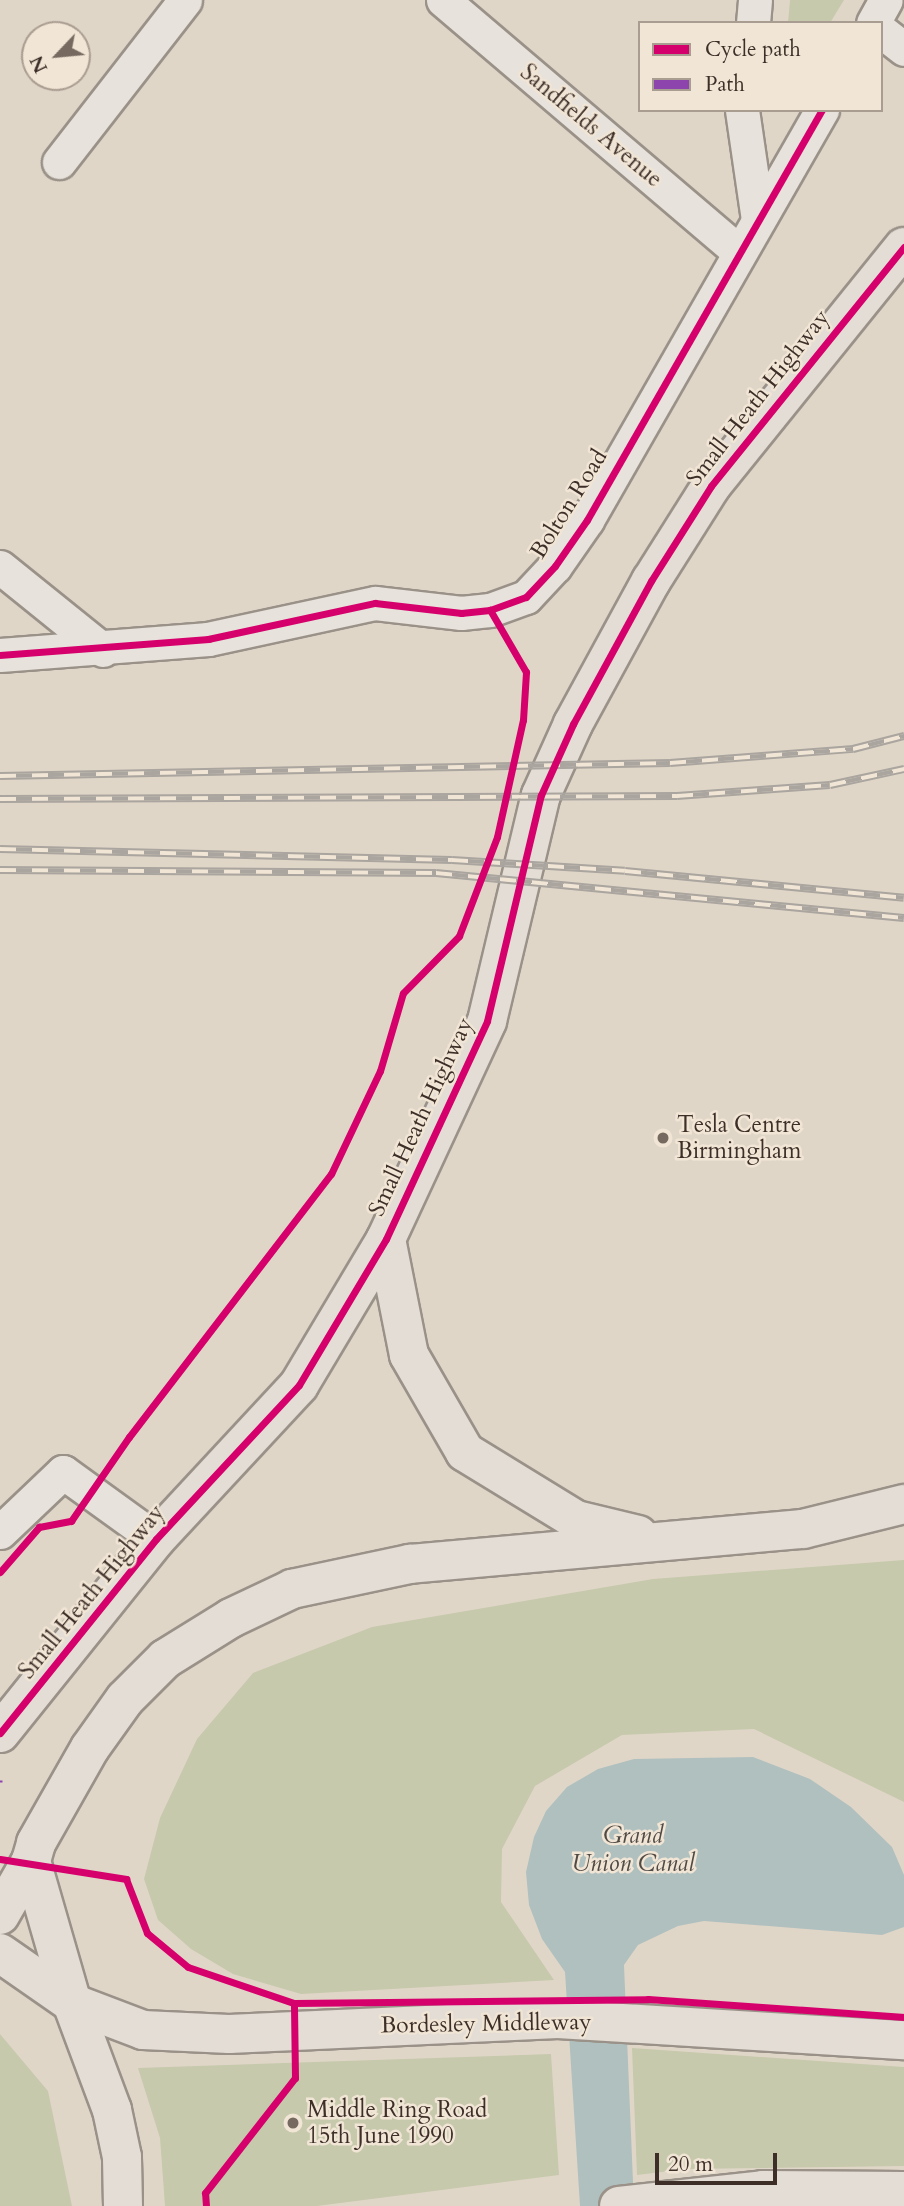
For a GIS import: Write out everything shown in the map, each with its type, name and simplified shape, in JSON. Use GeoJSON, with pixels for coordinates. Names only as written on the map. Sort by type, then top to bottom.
{"type":"FeatureCollection","features":[{"type":"Feature","properties":{"kind":"highway","name":"Small Heath Highway"},"geometry":{"type":"LineString","coordinates":[[0,1733],[156,1538],[299,1385],[386,1239],[487,1021],[541,795],[573,724],[651,581],[711,486],[904,247]]}},
{"type":"Feature","properties":{"kind":"highway"},"geometry":{"type":"LineString","coordinates":[[386,1239],[409,1355],[465,1451],[576,1520],[667,1543]]}},
{"type":"Feature","properties":{"kind":"highway"},"geometry":{"type":"LineString","coordinates":[[0,1915],[31,1861],[36,1843],[90,1748],[125,1699],[165,1659],[231,1618],[292,1590],[410,1564],[803,1529],[904,1504]]}},
{"type":"Feature","properties":{"kind":"highway"},"geometry":{"type":"LineString","coordinates":[[31,1861],[72,2004],[112,2110],[121,2157],[123,2206]]}},
{"type":"Feature","properties":{"kind":"highway","name":"Bordesley Middleway"},"geometry":{"type":"LineString","coordinates":[[0,1953],[72,2004],[144,2030],[229,2034],[558,2019],[904,2040]]}},
{"type":"Feature","properties":{"kind":"highway"},"geometry":{"type":"LineString","coordinates":[[628,2205],[763,2190],[904,2191]]}},
{"type":"Feature","properties":{"kind":"street"},"geometry":{"type":"LineString","coordinates":[[59,162],[185,0]]}},
{"type":"Feature","properties":{"kind":"street","name":"Sandfields Avenue"},"geometry":{"type":"LineString","coordinates":[[443,0],[739,252]]}},
{"type":"Feature","properties":{"kind":"street"},"geometry":{"type":"LineString","coordinates":[[753,21],[755,0]]}},
{"type":"Feature","properties":{"kind":"street"},"geometry":{"type":"LineString","coordinates":[[874,21],[886,0]]}},
{"type":"Feature","properties":{"kind":"street"},"geometry":{"type":"LineString","coordinates":[[883,33],[904,49]]}},
{"type":"Feature","properties":{"kind":"street"},"geometry":{"type":"LineString","coordinates":[[742,112],[758,220]]}},
{"type":"Feature","properties":{"kind":"street","name":"Bolton Road"},"geometry":{"type":"LineString","coordinates":[[0,655],[103,650],[208,639],[375,603],[461,613],[490,610],[526,597],[555,566],[587,520],[821,112]]}},
{"type":"Feature","properties":{"kind":"street"},"geometry":{"type":"LineString","coordinates":[[0,567],[103,650]]}},
{"type":"Feature","properties":{"kind":"street"},"geometry":{"type":"LineString","coordinates":[[0,1532],[63,1472],[156,1538]]}},
{"type":"Feature","properties":{"kind":"green space"},"geometry":{"type":"Polygon","coordinates":[[[790,0],[844,0],[831,21],[788,21],[790,0]]]}},
{"type":"Feature","properties":{"kind":"green space"},"geometry":{"type":"Polygon","coordinates":[[[904,1560],[904,1802],[754,1729],[622,1735],[535,1786],[502,1849],[501,1902],[554,1980],[301,1994],[233,1974],[191,1949],[158,1920],[144,1879],[160,1818],[197,1739],[253,1673],[372,1627],[653,1579],[904,1560]]]}},
{"type":"Feature","properties":{"kind":"green space"},"geometry":{"type":"Polygon","coordinates":[[[0,2034],[48,2091],[72,2206],[0,2206],[0,2034]]]}},
{"type":"Feature","properties":{"kind":"green space"},"geometry":{"type":"Polygon","coordinates":[[[632,2048],[904,2067],[904,2166],[687,2169],[637,2175],[632,2048]]]}},
{"type":"Feature","properties":{"kind":"green space"},"geometry":{"type":"Polygon","coordinates":[[[551,2054],[559,2175],[317,2206],[165,2206],[160,2138],[138,2068],[551,2054]]]}},
{"type":"Feature","properties":{"kind":"water","name":"Grand Union Canal"},"geometry":{"type":"Polygon","coordinates":[[[753,1757],[810,1779],[851,1807],[892,1847],[904,1875],[904,1927],[882,1935],[704,1921],[678,1926],[638,1945],[624,1965],[634,2206],[580,2206],[565,1972],[542,1939],[529,1905],[526,1872],[534,1837],[546,1811],[567,1787],[598,1769],[634,1759],[753,1757]]]}},
{"type":"Feature","properties":{"kind":"railway"},"geometry":{"type":"LineString","coordinates":[[0,776],[670,763],[853,749],[904,736]]}},
{"type":"Feature","properties":{"kind":"railway"},"geometry":{"type":"LineString","coordinates":[[0,799],[677,796],[830,785],[904,769]]}},
{"type":"Feature","properties":{"kind":"railway"},"geometry":{"type":"LineString","coordinates":[[0,849],[452,860],[625,871],[904,898]]}},
{"type":"Feature","properties":{"kind":"railway"},"geometry":{"type":"LineString","coordinates":[[0,870],[436,873],[904,918]]}},
{"type":"Feature","properties":{"kind":"cycle path"},"geometry":{"type":"LineString","coordinates":[[0,655],[208,639],[375,603],[461,613],[490,610],[526,597],[555,566],[587,520],[821,112]]}},
{"type":"Feature","properties":{"kind":"cycle path"},"geometry":{"type":"LineString","coordinates":[[0,1733],[156,1539],[299,1385],[386,1239],[487,1021],[541,795],[573,724],[651,581],[711,486],[904,247]]}},
{"type":"Feature","properties":{"kind":"cycle path"},"geometry":{"type":"LineString","coordinates":[[0,1572],[39,1527],[71,1521],[129,1437],[331,1174],[380,1071],[403,993],[459,936],[497,837],[523,720],[526,672],[490,610]]}},
{"type":"Feature","properties":{"kind":"cycle path"},"geometry":{"type":"LineString","coordinates":[[0,1859],[126,1879],[147,1933],[188,1967],[294,2003],[648,1999],[904,2017]]}},
{"type":"Feature","properties":{"kind":"cycle path"},"geometry":{"type":"LineString","coordinates":[[206,2206],[205,2193],[295,2078],[294,2003]]}},
{"type":"Feature","properties":{"kind":"place","name":"Tesla Centre Birmingham"},"geometry":{"type":"Point","coordinates":[663,1138]}},
{"type":"Feature","properties":{"kind":"place","name":"Middle Ring Road 15th June 1990"},"geometry":{"type":"Point","coordinates":[293,2123]}}]}
